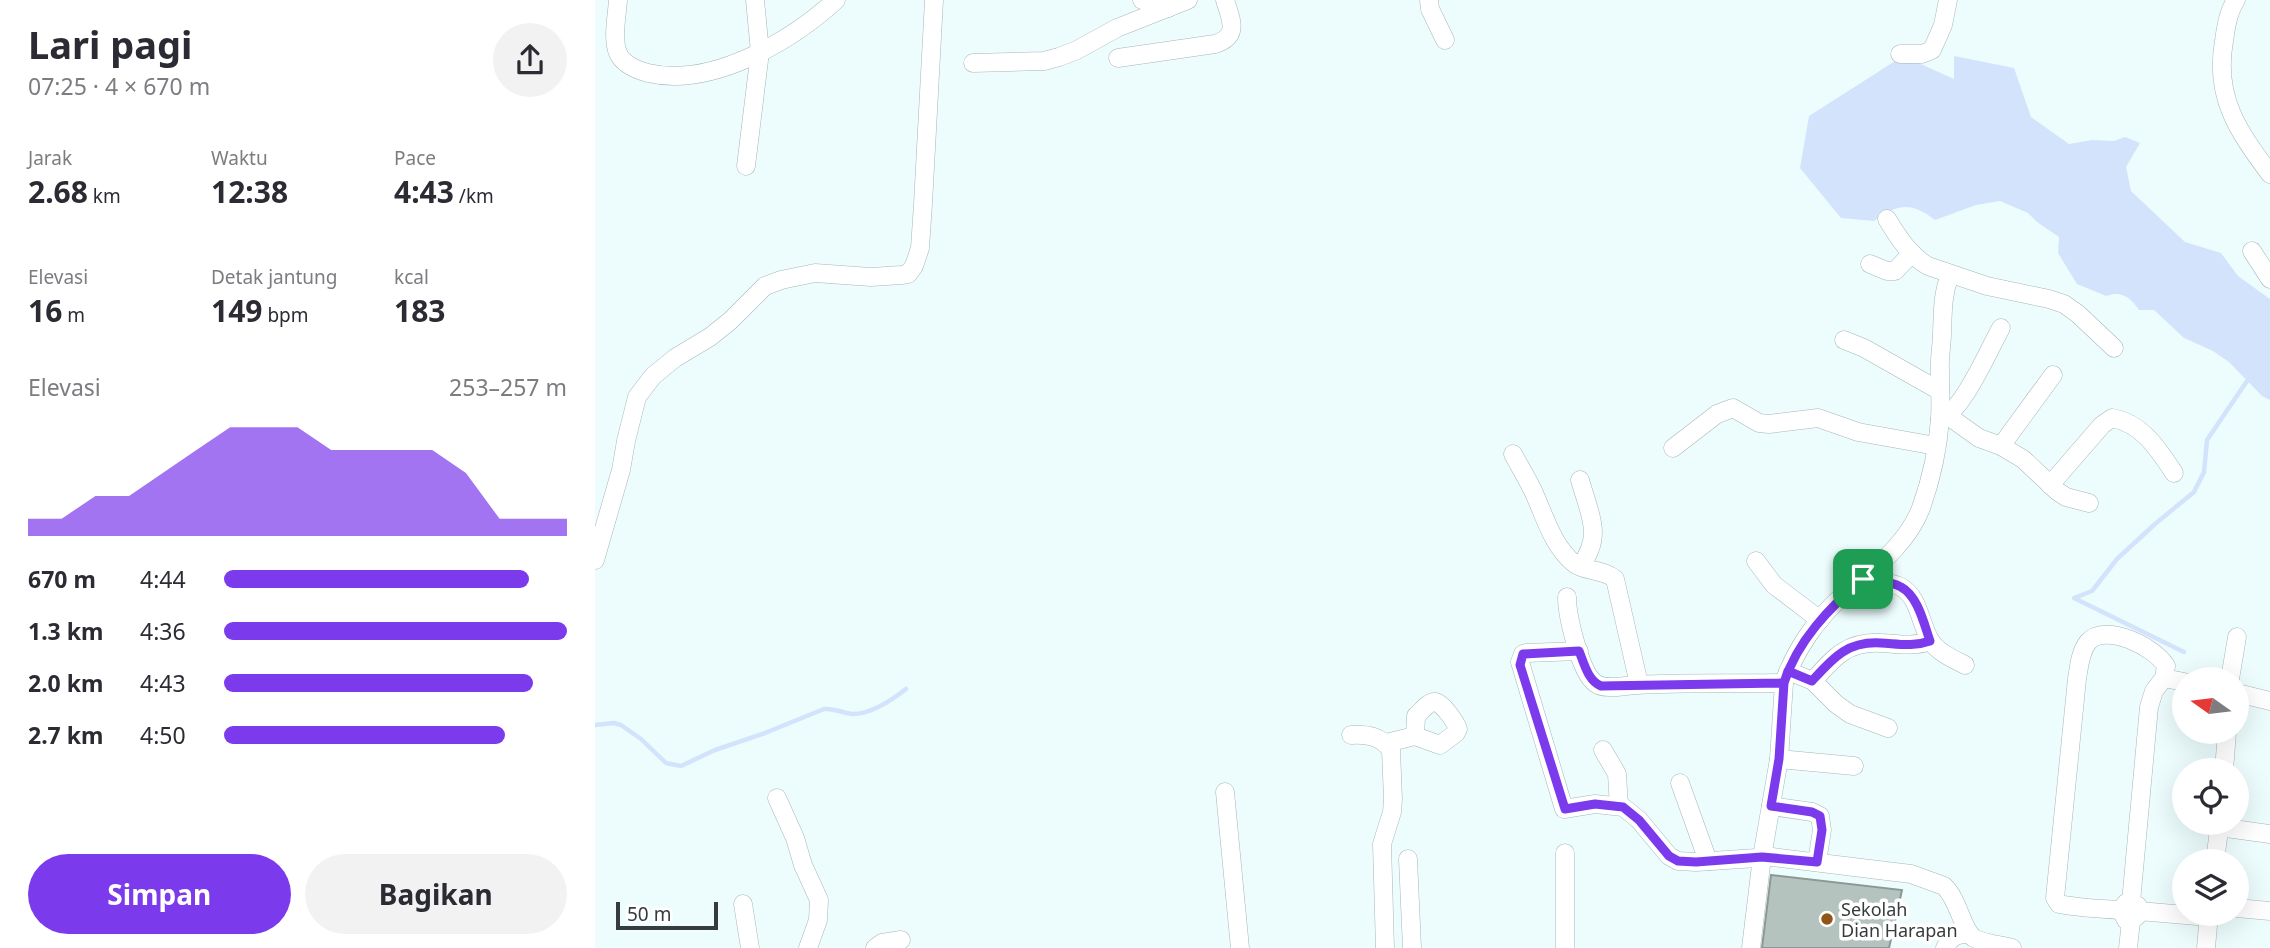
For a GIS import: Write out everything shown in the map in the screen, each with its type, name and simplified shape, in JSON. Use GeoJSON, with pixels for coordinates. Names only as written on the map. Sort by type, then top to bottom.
{"type":"FeatureCollection","features":[{"type":"Feature","properties":{"kind":"street"},"geometry":{"type":"LineString","coordinates":[[618,0],[618,53],[627,63],[641,71],[669,76],[701,73],[760,52],[822,13],[836,0]]}},
{"type":"Feature","properties":{"kind":"street"},"geometry":{"type":"LineString","coordinates":[[745,166],[760,52],[755,0]]}},
{"type":"Feature","properties":{"kind":"street"},"geometry":{"type":"LineString","coordinates":[[595,560],[621,470],[637,397],[653,376],[730,321],[765,286],[815,273],[871,277],[901,275],[908,274],[914,266],[919,248],[923,204],[934,0]]}},
{"type":"Feature","properties":{"kind":"street"},"geometry":{"type":"LineString","coordinates":[[1142,0],[1168,8]]}},
{"type":"Feature","properties":{"kind":"street"},"geometry":{"type":"LineString","coordinates":[[972,63],[1044,61],[1059,57],[1117,28],[1188,0]]}},
{"type":"Feature","properties":{"kind":"street"},"geometry":{"type":"LineString","coordinates":[[1118,58],[1227,40],[1232,29],[1225,0]]}},
{"type":"Feature","properties":{"kind":"street"},"geometry":{"type":"LineString","coordinates":[[1429,0],[1430,9],[1445,40]]}},
{"type":"Feature","properties":{"kind":"street"},"geometry":{"type":"LineString","coordinates":[[1900,54],[1922,54],[1932,50],[1943,25],[1948,0]]}},
{"type":"Feature","properties":{"kind":"street"},"geometry":{"type":"LineString","coordinates":[[2230,2],[2220,62],[2222,88],[2232,115],[2252,150],[2270,174]]}},
{"type":"Feature","properties":{"kind":"street"},"geometry":{"type":"LineString","coordinates":[[1887,219],[1898,237],[1921,262],[1950,275],[2064,304],[2114,348]]}},
{"type":"Feature","properties":{"kind":"street"},"geometry":{"type":"LineString","coordinates":[[2252,251],[2270,279]]}},
{"type":"Feature","properties":{"kind":"street"},"geometry":{"type":"LineString","coordinates":[[1870,264],[1887,271],[1895,271],[1912,253]]}},
{"type":"Feature","properties":{"kind":"street"},"geometry":{"type":"LineString","coordinates":[[1751,948],[1762,857],[1779,759],[1786,677],[1821,620],[1839,599],[1863,579],[1909,532],[1928,486],[1944,418],[1940,391],[1942,304],[1950,275]]}},
{"type":"Feature","properties":{"kind":"street"},"geometry":{"type":"LineString","coordinates":[[1944,418],[1961,401],[2001,328]]}},
{"type":"Feature","properties":{"kind":"street"},"geometry":{"type":"LineString","coordinates":[[1844,340],[1864,348],[1940,391]]}},
{"type":"Feature","properties":{"kind":"street"},"geometry":{"type":"LineString","coordinates":[[2001,446],[2053,375]]}},
{"type":"Feature","properties":{"kind":"street"},"geometry":{"type":"LineString","coordinates":[[1673,448],[1717,414],[1733,408],[1759,423],[1818,418],[1859,432],[1936,446]]}},
{"type":"Feature","properties":{"kind":"street"},"geometry":{"type":"LineString","coordinates":[[1944,418],[2023,459],[2066,496],[2088,503]]}},
{"type":"Feature","properties":{"kind":"street"},"geometry":{"type":"LineString","coordinates":[[2050,485],[2102,425],[2112,418],[2121,420],[2150,438],[2175,473]]}},
{"type":"Feature","properties":{"kind":"street"},"geometry":{"type":"LineString","coordinates":[[1513,454],[1533,490],[1554,538],[1567,555],[1580,566],[1606,573],[1615,579],[1639,684]]}},
{"type":"Feature","properties":{"kind":"street"},"geometry":{"type":"LineString","coordinates":[[1580,480],[1594,537],[1592,548],[1580,566]]}},
{"type":"Feature","properties":{"kind":"street"},"geometry":{"type":"LineString","coordinates":[[1756,561],[1774,585],[1821,620]]}},
{"type":"Feature","properties":{"kind":"street"},"geometry":{"type":"LineString","coordinates":[[1863,579],[1902,587],[1919,610],[1930,641],[1947,656],[1965,665]]}},
{"type":"Feature","properties":{"kind":"street"},"geometry":{"type":"LineString","coordinates":[[1567,597],[1571,632],[1595,684],[1608,687],[1786,677],[1812,681],[1842,710],[1861,720],[1888,728]]}},
{"type":"Feature","properties":{"kind":"street"},"geometry":{"type":"LineString","coordinates":[[2128,948],[2131,911],[2150,707],[2154,691],[2164,678],[2166,666],[2158,656],[2139,643],[2119,636],[2095,636],[2086,645],[2080,661],[2055,898],[2059,904],[2068,906],[2093,909],[2131,911],[2172,913]]}},
{"type":"Feature","properties":{"kind":"street"},"geometry":{"type":"LineString","coordinates":[[2232,667],[2237,637]]}},
{"type":"Feature","properties":{"kind":"street"},"geometry":{"type":"LineString","coordinates":[[1812,681],[1834,657],[1860,644],[1916,645],[1930,641]]}},
{"type":"Feature","properties":{"kind":"street"},"geometry":{"type":"LineString","coordinates":[[1579,651],[1524,653],[1520,665],[1565,809],[1595,804],[1619,806],[1634,815],[1675,860],[1708,861],[1762,857],[1911,874],[1944,886],[1956,901],[1974,938],[2013,948]]}},
{"type":"Feature","properties":{"kind":"street"},"geometry":{"type":"LineString","coordinates":[[2164,678],[2172,680]]}},
{"type":"Feature","properties":{"kind":"street"},"geometry":{"type":"LineString","coordinates":[[2249,696],[2270,701]]}},
{"type":"Feature","properties":{"kind":"street"},"geometry":{"type":"LineString","coordinates":[[1351,735],[1374,736],[1386,743],[1391,750],[1392,812],[1382,844],[1385,948]]}},
{"type":"Feature","properties":{"kind":"street"},"geometry":{"type":"LineString","coordinates":[[1386,743],[1415,736]]}},
{"type":"Feature","properties":{"kind":"street"},"geometry":{"type":"LineString","coordinates":[[1603,750],[1617,774],[1619,806]]}},
{"type":"Feature","properties":{"kind":"street"},"geometry":{"type":"LineString","coordinates":[[1779,759],[1854,766]]}},
{"type":"Feature","properties":{"kind":"street"},"geometry":{"type":"LineString","coordinates":[[1679,783],[1708,861]]}},
{"type":"Feature","properties":{"kind":"street"},"geometry":{"type":"LineString","coordinates":[[1225,792],[1240,948]]}},
{"type":"Feature","properties":{"kind":"street"},"geometry":{"type":"LineString","coordinates":[[777,798],[819,900],[818,920],[808,948]]}},
{"type":"Feature","properties":{"kind":"street"},"geometry":{"type":"LineString","coordinates":[[1771,806],[1812,812],[1820,816],[1822,830],[1817,862]]}},
{"type":"Feature","properties":{"kind":"street"},"geometry":{"type":"LineString","coordinates":[[2249,830],[2270,834]]}},
{"type":"Feature","properties":{"kind":"street"},"geometry":{"type":"LineString","coordinates":[[1565,853],[1565,948]]}},
{"type":"Feature","properties":{"kind":"street"},"geometry":{"type":"LineString","coordinates":[[1408,859],[1412,948]]}},
{"type":"Feature","properties":{"kind":"street"},"geometry":{"type":"LineString","coordinates":[[743,904],[750,948]]}},
{"type":"Feature","properties":{"kind":"street"},"geometry":{"type":"LineString","coordinates":[[2249,909],[2270,911]]}},
{"type":"Feature","properties":{"kind":"street"},"geometry":{"type":"LineString","coordinates":[[2206,948],[2208,926]]}},
{"type":"Feature","properties":{"kind":"street"},"geometry":{"type":"LineString","coordinates":[[1945,948],[1949,940],[1958,933],[1970,934]]}},
{"type":"Feature","properties":{"kind":"street"},"geometry":{"type":"LineString","coordinates":[[875,948],[882,943],[901,940]]}},
{"type":"Feature","properties":{"kind":"water"},"geometry":{"type":"Polygon","coordinates":[[[1903,56],[1954,79],[1954,56],[2014,68],[2031,117],[2069,144],[2092,140],[2114,141],[2125,137],[2140,143],[2126,167],[2131,191],[2185,242],[2221,253],[2238,276],[2270,299],[2270,400],[2262,396],[2229,362],[2213,351],[2184,338],[2154,310],[2139,310],[2125,296],[2106,296],[2077,284],[2058,253],[2059,237],[2028,213],[2000,201],[1976,205],[1935,220],[1919,210],[1905,207],[1890,211],[1874,221],[1841,218],[1800,168],[1809,116],[1903,56]]]}},
{"type":"Feature","properties":{"kind":"building","name":"Sekolah Dian Harapan"},"geometry":{"type":"Polygon","coordinates":[[[1771,875],[1902,890],[1889,948],[1762,948],[1771,875]]]}},
{"type":"Feature","properties":{"kind":"waterway"},"geometry":{"type":"LineString","coordinates":[[2184,652],[2074,598],[2092,591],[2117,559],[2194,492],[2204,472],[2207,440],[2247,381]]}},
{"type":"Feature","properties":{"kind":"waterway"},"geometry":{"type":"LineString","coordinates":[[595,725],[621,725],[641,739],[666,763],[681,766],[715,750],[824,709],[853,714],[867,712],[906,689]]}},
{"type":"Feature","properties":{"kind":"place","name":"Sekolah Dian Harapan"},"geometry":{"type":"Point","coordinates":[1827,919]}},
{"type":"Feature","properties":{"kind":"route"},"geometry":{"type":"LineString","coordinates":[[1863,579],[1839,599],[1821,620],[1800,649],[1788,671],[1784,683],[1601,686],[1595,684],[1590,677],[1579,651],[1523,654],[1520,665],[1565,809],[1595,804],[1623,807],[1639,820],[1669,856],[1678,861],[1772,857],[1817,862],[1822,830],[1820,816],[1812,812],[1771,806],[1779,759],[1784,683],[1788,671],[1812,681],[1840,652],[1860,644],[1916,645],[1930,641],[1919,610],[1902,587],[1863,579]]}}]}
